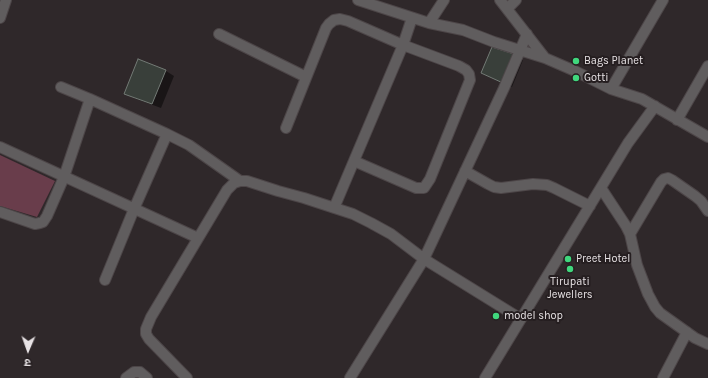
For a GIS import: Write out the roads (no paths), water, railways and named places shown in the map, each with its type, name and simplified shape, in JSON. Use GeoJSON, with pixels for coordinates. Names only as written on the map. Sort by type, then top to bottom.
{"type":"FeatureCollection","features":[{"type":"Feature","properties":{"kind":"street"},"geometry":{"type":"LineString","coordinates":[[0,18],[6,0]]}},
{"type":"Feature","properties":{"kind":"street"},"geometry":{"type":"LineString","coordinates":[[358,0],[429,23],[463,30],[494,42],[545,58],[611,89],[642,99],[708,137]]}},
{"type":"Feature","properties":{"kind":"street"},"geometry":{"type":"LineString","coordinates":[[429,23],[444,0]]}},
{"type":"Feature","properties":{"kind":"street"},"geometry":{"type":"LineString","coordinates":[[500,0],[545,58]]}},
{"type":"Feature","properties":{"kind":"street"},"geometry":{"type":"LineString","coordinates":[[507,9],[516,0]]}},
{"type":"Feature","properties":{"kind":"street"},"geometry":{"type":"LineString","coordinates":[[611,89],[663,0]]}},
{"type":"Feature","properties":{"kind":"street"},"geometry":{"type":"LineString","coordinates":[[334,208],[403,45],[412,18]]}},
{"type":"Feature","properties":{"kind":"street"},"geometry":{"type":"LineString","coordinates":[[286,128],[326,28],[328,24],[334,20],[340,19],[348,21],[466,70],[469,74],[470,80],[430,179],[424,188],[416,188],[354,161]]}},
{"type":"Feature","properties":{"kind":"street"},"geometry":{"type":"LineString","coordinates":[[219,34],[306,77]]}},
{"type":"Feature","properties":{"kind":"street"},"geometry":{"type":"LineString","coordinates":[[350,378],[424,258],[504,88],[527,34]]}},
{"type":"Feature","properties":{"kind":"street"},"geometry":{"type":"LineString","coordinates":[[677,120],[708,66]]}},
{"type":"Feature","properties":{"kind":"street"},"geometry":{"type":"LineString","coordinates":[[61,87],[168,134],[197,150],[240,181]]}},
{"type":"Feature","properties":{"kind":"street"},"geometry":{"type":"LineString","coordinates":[[0,212],[35,224],[40,224],[43,222],[64,177],[90,99]]}},
{"type":"Feature","properties":{"kind":"street"},"geometry":{"type":"LineString","coordinates":[[485,378],[628,143],[655,106]]}},
{"type":"Feature","properties":{"kind":"street"},"geometry":{"type":"LineString","coordinates":[[105,280],[134,209],[168,134]]}},
{"type":"Feature","properties":{"kind":"street"},"geometry":{"type":"LineString","coordinates":[[0,148],[198,238]]}},
{"type":"Feature","properties":{"kind":"street"},"geometry":{"type":"LineString","coordinates":[[465,171],[494,187],[501,188],[533,184],[547,186],[590,206]]}},
{"type":"Feature","properties":{"kind":"street"},"geometry":{"type":"LineString","coordinates":[[630,234],[664,179],[668,178],[672,180],[695,196],[701,201],[708,211]]}},
{"type":"Feature","properties":{"kind":"street"},"geometry":{"type":"LineString","coordinates":[[187,378],[149,339],[146,334],[146,329],[151,317],[227,190],[234,183],[240,181],[247,181],[353,214],[391,234],[424,258],[521,319]]}},
{"type":"Feature","properties":{"kind":"street"},"geometry":{"type":"LineString","coordinates":[[601,188],[630,234],[637,265],[648,294],[655,307],[695,338],[708,344]]}},
{"type":"Feature","properties":{"kind":"street"},"geometry":{"type":"LineString","coordinates":[[663,378],[687,332]]}},
{"type":"Feature","properties":{"kind":"street"},"geometry":{"type":"LineString","coordinates":[[126,378],[134,372],[140,372],[147,378]]}},
{"type":"Feature","properties":{"kind":"place","name":"Bags Planet"},"geometry":{"type":"Point","coordinates":[576,61]}},
{"type":"Feature","properties":{"kind":"place","name":"Gotti"},"geometry":{"type":"Point","coordinates":[576,78]}},
{"type":"Feature","properties":{"kind":"place","name":"Preet Hotel"},"geometry":{"type":"Point","coordinates":[568,259]}},
{"type":"Feature","properties":{"kind":"place","name":"Tirupati Jewellers"},"geometry":{"type":"Point","coordinates":[570,269]}},
{"type":"Feature","properties":{"kind":"place","name":"model shop"},"geometry":{"type":"Point","coordinates":[496,316]}}]}
